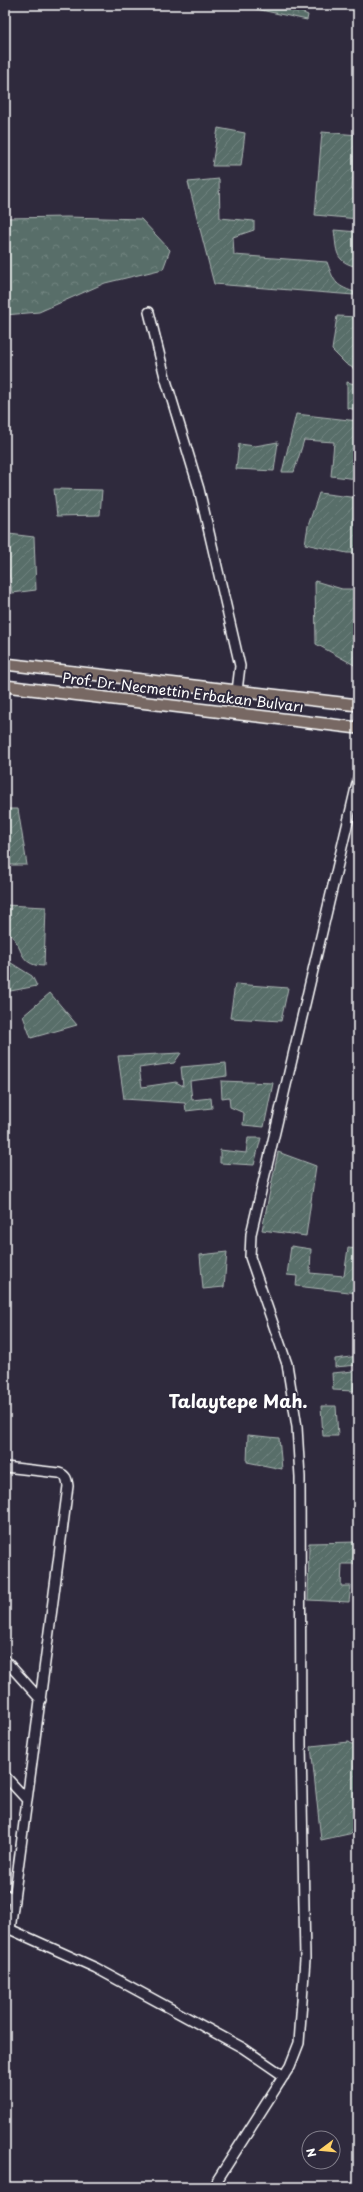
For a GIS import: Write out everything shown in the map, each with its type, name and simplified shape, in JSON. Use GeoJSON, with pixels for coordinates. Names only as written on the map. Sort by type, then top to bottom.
{"type":"FeatureCollection","features":[{"type":"Feature","properties":{"kind":"main road","name":"Prof. Dr. Necmettin Erbakan Bulvarı"},"geometry":{"type":"LineString","coordinates":[[5,664],[358,705]]}},
{"type":"Feature","properties":{"kind":"main road","name":"Prof. Dr. Necmettin Erbakan Bulvarı"},"geometry":{"type":"LineString","coordinates":[[5,686],[358,728]]}},
{"type":"Feature","properties":{"kind":"street"},"geometry":{"type":"LineString","coordinates":[[149,312],[165,377],[199,489],[240,666],[238,691]]}},
{"type":"Feature","properties":{"kind":"street"},"geometry":{"type":"LineString","coordinates":[[213,2187],[290,2066],[299,2043],[305,1959],[301,1745],[300,1477],[298,1427],[287,1364],[250,1257],[251,1234],[358,779]]}},
{"type":"Feature","properties":{"kind":"street"},"geometry":{"type":"LineString","coordinates":[[5,1467],[59,1473],[64,1475],[67,1479],[28,1800],[14,1901],[7,1929],[96,1968],[243,2048],[284,2076]]}},
{"type":"Feature","properties":{"kind":"street"},"geometry":{"type":"LineString","coordinates":[[5,1660],[41,1700]]}},
{"type":"Feature","properties":{"kind":"street"},"geometry":{"type":"LineString","coordinates":[[5,1776],[28,1800]]}},
{"type":"Feature","properties":{"kind":"street"},"geometry":{"type":"LineString","coordinates":[[5,1894],[14,1901]]}},
{"type":"Feature","properties":{"kind":"green space"},"geometry":{"type":"Polygon","coordinates":[[[238,5],[286,5],[308,15],[307,20],[238,5]]]}},
{"type":"Feature","properties":{"kind":"green space"},"geometry":{"type":"Polygon","coordinates":[[[218,128],[245,133],[241,166],[212,166],[218,128]]]}},
{"type":"Feature","properties":{"kind":"green space"},"geometry":{"type":"Polygon","coordinates":[[[322,132],[358,135],[358,152],[355,152],[352,189],[358,189],[358,219],[315,215],[322,132]]]}},
{"type":"Feature","properties":{"kind":"green space"},"geometry":{"type":"Polygon","coordinates":[[[219,179],[220,218],[254,221],[254,230],[233,237],[234,255],[327,262],[331,274],[336,282],[342,287],[354,292],[354,295],[214,284],[188,182],[219,179]]]}},
{"type":"Feature","properties":{"kind":"green space"},"geometry":{"type":"Polygon","coordinates":[[[67,217],[141,219],[170,250],[163,269],[105,283],[39,312],[5,315],[5,218],[67,217]]]}},
{"type":"Feature","properties":{"kind":"green space"},"geometry":{"type":"Polygon","coordinates":[[[334,230],[358,232],[358,267],[350,265],[341,259],[337,250],[334,230]]]}},
{"type":"Feature","properties":{"kind":"green space"},"geometry":{"type":"Polygon","coordinates":[[[337,316],[358,317],[358,371],[346,364],[332,350],[337,316]]]}},
{"type":"Feature","properties":{"kind":"green space"},"geometry":{"type":"Polygon","coordinates":[[[347,382],[358,385],[358,410],[347,408],[347,382]]]}},
{"type":"Feature","properties":{"kind":"green space"},"geometry":{"type":"Polygon","coordinates":[[[296,414],[358,421],[358,479],[331,476],[334,442],[304,440],[294,472],[282,472],[296,414]]]}},
{"type":"Feature","properties":{"kind":"green space"},"geometry":{"type":"Polygon","coordinates":[[[278,442],[274,471],[236,469],[239,444],[255,446],[278,442]]]}},
{"type":"Feature","properties":{"kind":"green space"},"geometry":{"type":"Polygon","coordinates":[[[54,489],[102,490],[100,515],[57,516],[54,489]]]}},
{"type":"Feature","properties":{"kind":"green space"},"geometry":{"type":"Polygon","coordinates":[[[319,493],[358,498],[358,553],[347,553],[305,544],[308,526],[319,493]]]}},
{"type":"Feature","properties":{"kind":"green space"},"geometry":{"type":"Polygon","coordinates":[[[9,534],[34,537],[36,590],[12,593],[8,566],[9,534]]]}},
{"type":"Feature","properties":{"kind":"green space"},"geometry":{"type":"Polygon","coordinates":[[[315,581],[342,589],[358,589],[358,667],[316,644],[315,581]]]}},
{"type":"Feature","properties":{"kind":"green space"},"geometry":{"type":"Polygon","coordinates":[[[5,809],[18,809],[27,865],[5,865],[5,809]]]}},
{"type":"Feature","properties":{"kind":"green space"},"geometry":{"type":"Polygon","coordinates":[[[5,905],[46,907],[44,966],[35,965],[28,962],[24,958],[11,935],[5,931],[5,905]]]}},
{"type":"Feature","properties":{"kind":"green space"},"geometry":{"type":"Polygon","coordinates":[[[5,961],[8,961],[32,976],[37,986],[5,992],[5,961]]]}},
{"type":"Feature","properties":{"kind":"green space"},"geometry":{"type":"Polygon","coordinates":[[[235,984],[288,988],[281,1021],[230,1018],[235,984]]]}},
{"type":"Feature","properties":{"kind":"green space"},"geometry":{"type":"Polygon","coordinates":[[[50,993],[77,1025],[31,1038],[23,1016],[50,993]]]}},
{"type":"Feature","properties":{"kind":"green space"},"geometry":{"type":"Polygon","coordinates":[[[181,1053],[174,1063],[139,1068],[142,1087],[176,1082],[183,1086],[181,1067],[226,1063],[227,1076],[190,1081],[192,1100],[211,1098],[212,1108],[186,1111],[185,1103],[124,1099],[118,1056],[181,1053]]]}},
{"type":"Feature","properties":{"kind":"green space"},"geometry":{"type":"Polygon","coordinates":[[[221,1081],[273,1083],[264,1127],[243,1125],[244,1113],[230,1107],[229,1097],[222,1098],[221,1081]]]}},
{"type":"Feature","properties":{"kind":"green space"},"geometry":{"type":"Polygon","coordinates":[[[248,1138],[261,1138],[254,1165],[220,1163],[220,1150],[246,1153],[248,1138]]]}},
{"type":"Feature","properties":{"kind":"green space"},"geometry":{"type":"Polygon","coordinates":[[[278,1152],[316,1166],[306,1236],[262,1230],[278,1152]]]}},
{"type":"Feature","properties":{"kind":"green space"},"geometry":{"type":"Polygon","coordinates":[[[291,1246],[311,1249],[310,1273],[344,1276],[348,1248],[358,1249],[358,1293],[296,1286],[297,1276],[287,1275],[291,1246]]]}},
{"type":"Feature","properties":{"kind":"green space"},"geometry":{"type":"Polygon","coordinates":[[[227,1252],[224,1287],[203,1289],[200,1255],[227,1252]]]}},
{"type":"Feature","properties":{"kind":"green space"},"geometry":{"type":"Polygon","coordinates":[[[358,1356],[358,1365],[335,1367],[335,1359],[358,1356]]]}},
{"type":"Feature","properties":{"kind":"green space"},"geometry":{"type":"Polygon","coordinates":[[[354,1371],[354,1391],[333,1390],[332,1373],[354,1371]]]}},
{"type":"Feature","properties":{"kind":"green space"},"geometry":{"type":"Polygon","coordinates":[[[321,1406],[336,1406],[338,1436],[323,1436],[321,1406]]]}},
{"type":"Feature","properties":{"kind":"green space"},"geometry":{"type":"Polygon","coordinates":[[[248,1435],[279,1438],[282,1469],[247,1462],[248,1435]]]}},
{"type":"Feature","properties":{"kind":"green space"},"geometry":{"type":"Polygon","coordinates":[[[358,1542],[358,1564],[342,1564],[341,1586],[351,1586],[349,1602],[308,1600],[309,1543],[358,1542]]]}},
{"type":"Feature","properties":{"kind":"green space"},"geometry":{"type":"Polygon","coordinates":[[[349,1742],[358,1749],[358,1832],[321,1840],[311,1746],[349,1742]]]}},
{"type":"Feature","properties":{"kind":"district","name":"Talaytepe Mah."},"geometry":{"type":"Point","coordinates":[238,1400]}}]}
